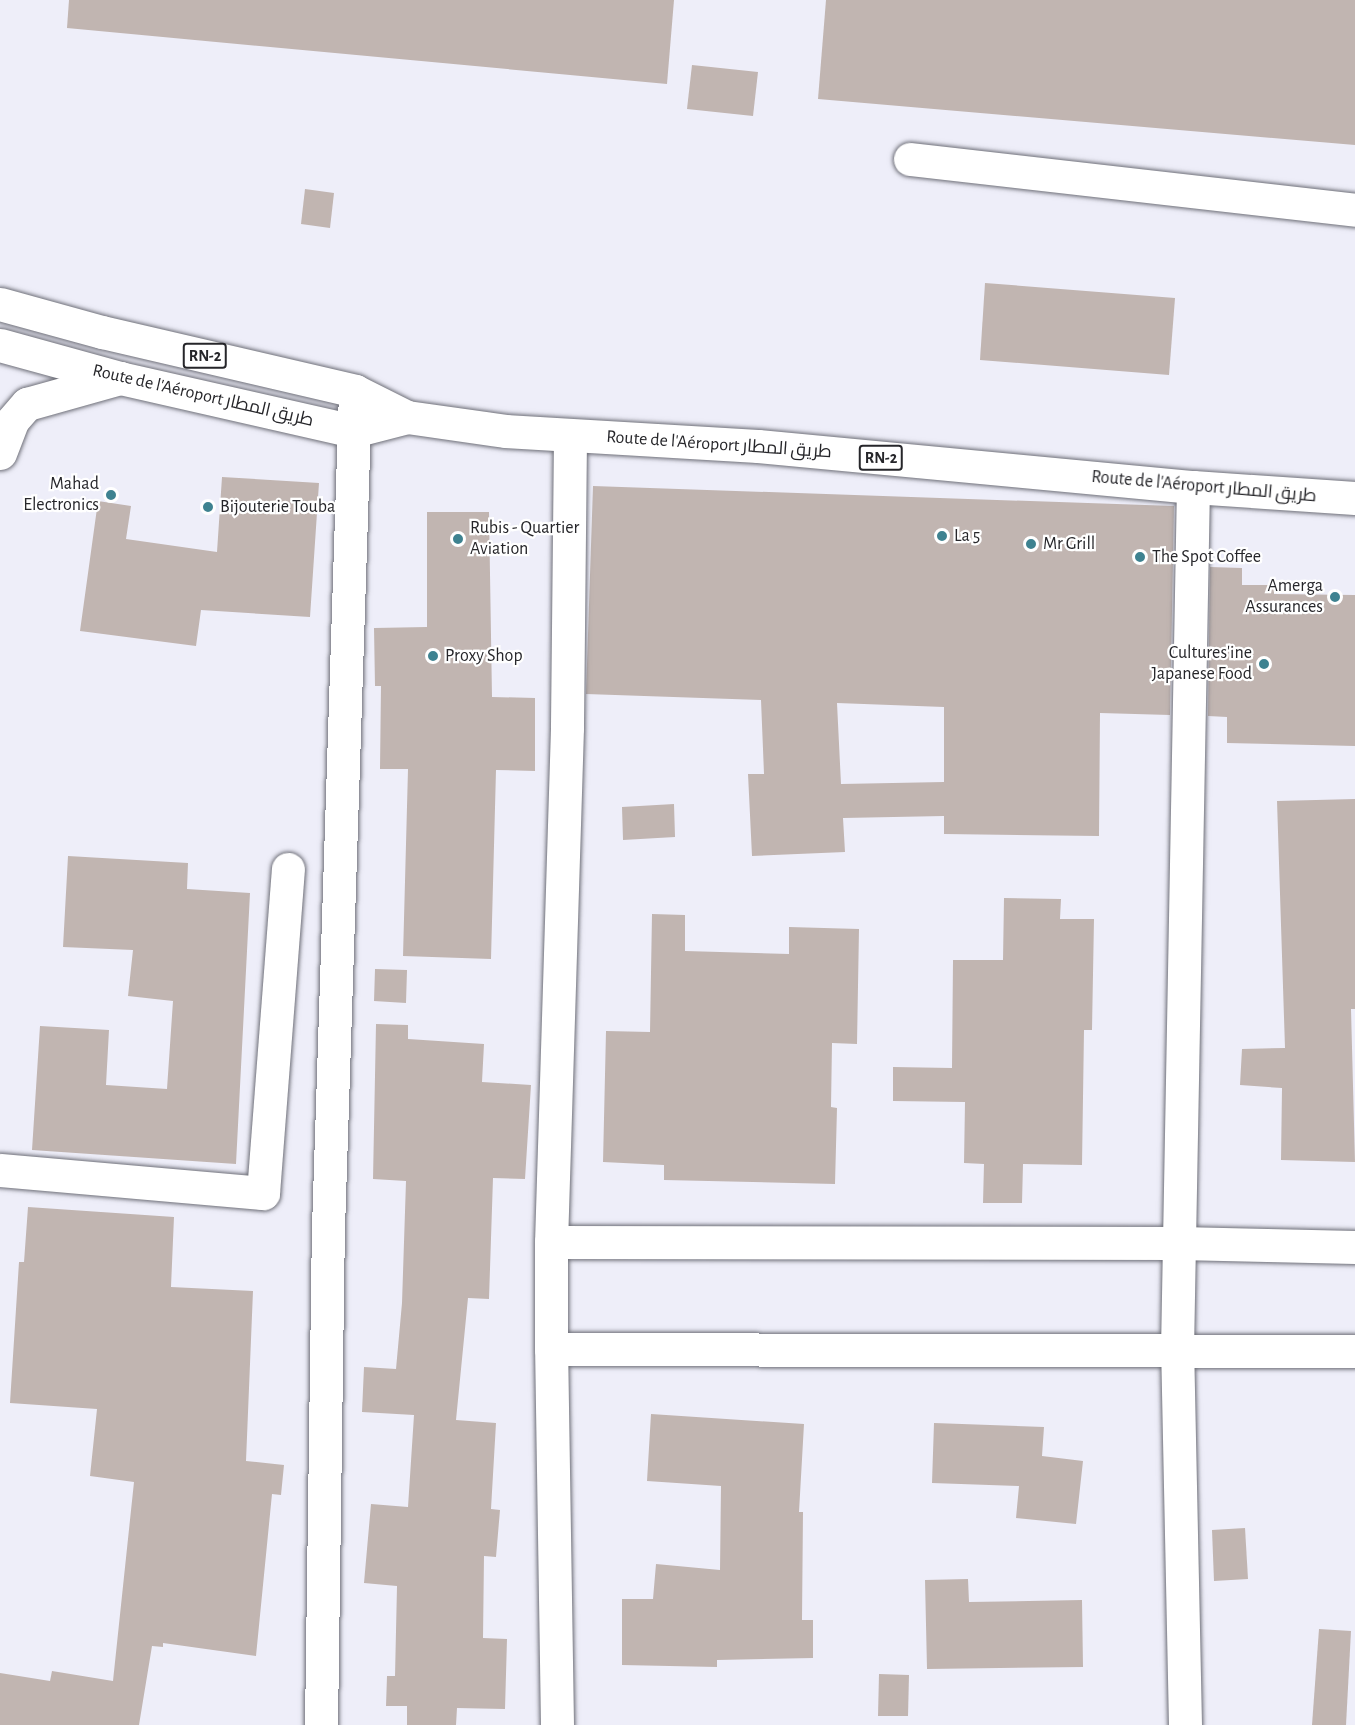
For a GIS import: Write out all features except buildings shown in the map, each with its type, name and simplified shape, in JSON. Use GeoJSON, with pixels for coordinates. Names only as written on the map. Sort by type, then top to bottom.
{"type":"FeatureCollection","features":[{"type":"Feature","properties":{"kind":"street"},"geometry":{"type":"LineString","coordinates":[[910,159],[1355,210]]}},
{"type":"Feature","properties":{"kind":"street","name":"Route de l'Aéroport طريق المطار"},"geometry":{"type":"LineString","coordinates":[[0,304],[102,332],[355,391],[407,417],[570,436],[758,446],[1193,487],[1355,498]]}},
{"type":"Feature","properties":{"kind":"street","name":"Route de l'Aéroport طريق المطار"},"geometry":{"type":"LineString","coordinates":[[0,345],[120,378],[353,431],[407,417]]}},
{"type":"Feature","properties":{"kind":"street"},"geometry":{"type":"LineString","coordinates":[[0,453],[12,421],[27,404],[120,378]]}},
{"type":"Feature","properties":{"kind":"street"},"geometry":{"type":"LineString","coordinates":[[321,1725],[328,1228],[355,391]]}},
{"type":"Feature","properties":{"kind":"street"},"geometry":{"type":"LineString","coordinates":[[557,1725],[551,1242],[567,728],[570,436]]}},
{"type":"Feature","properties":{"kind":"street"},"geometry":{"type":"LineString","coordinates":[[1185,1725],[1177,1350],[1193,487]]}},
{"type":"Feature","properties":{"kind":"street"},"geometry":{"type":"LineString","coordinates":[[0,1170],[262,1193],[288,869]]}},
{"type":"Feature","properties":{"kind":"street"},"geometry":{"type":"LineString","coordinates":[[551,1242],[1179,1243],[1355,1247]]}},
{"type":"Feature","properties":{"kind":"street"},"geometry":{"type":"LineString","coordinates":[[551,1349],[1355,1352]]}},
{"type":"Feature","properties":{"kind":"place","name":"Mahad Electronics"},"geometry":{"type":"Point","coordinates":[111,495]}},
{"type":"Feature","properties":{"kind":"place","name":"Bijouterie Touba"},"geometry":{"type":"Point","coordinates":[208,507]}},
{"type":"Feature","properties":{"kind":"place","name":"La 5"},"geometry":{"type":"Point","coordinates":[942,536]}},
{"type":"Feature","properties":{"kind":"place","name":"Rubis - Quartier Aviation"},"geometry":{"type":"Point","coordinates":[458,539]}},
{"type":"Feature","properties":{"kind":"place","name":"Mr Grill"},"geometry":{"type":"Point","coordinates":[1031,544]}},
{"type":"Feature","properties":{"kind":"place","name":"The Spot Coffee"},"geometry":{"type":"Point","coordinates":[1140,557]}},
{"type":"Feature","properties":{"kind":"place","name":"Amerga Assurances"},"geometry":{"type":"Point","coordinates":[1335,597]}},
{"type":"Feature","properties":{"kind":"place","name":"Proxy Shop"},"geometry":{"type":"Point","coordinates":[433,656]}},
{"type":"Feature","properties":{"kind":"place","name":"Cultures'ine Japanese Food"},"geometry":{"type":"Point","coordinates":[1264,664]}}]}
